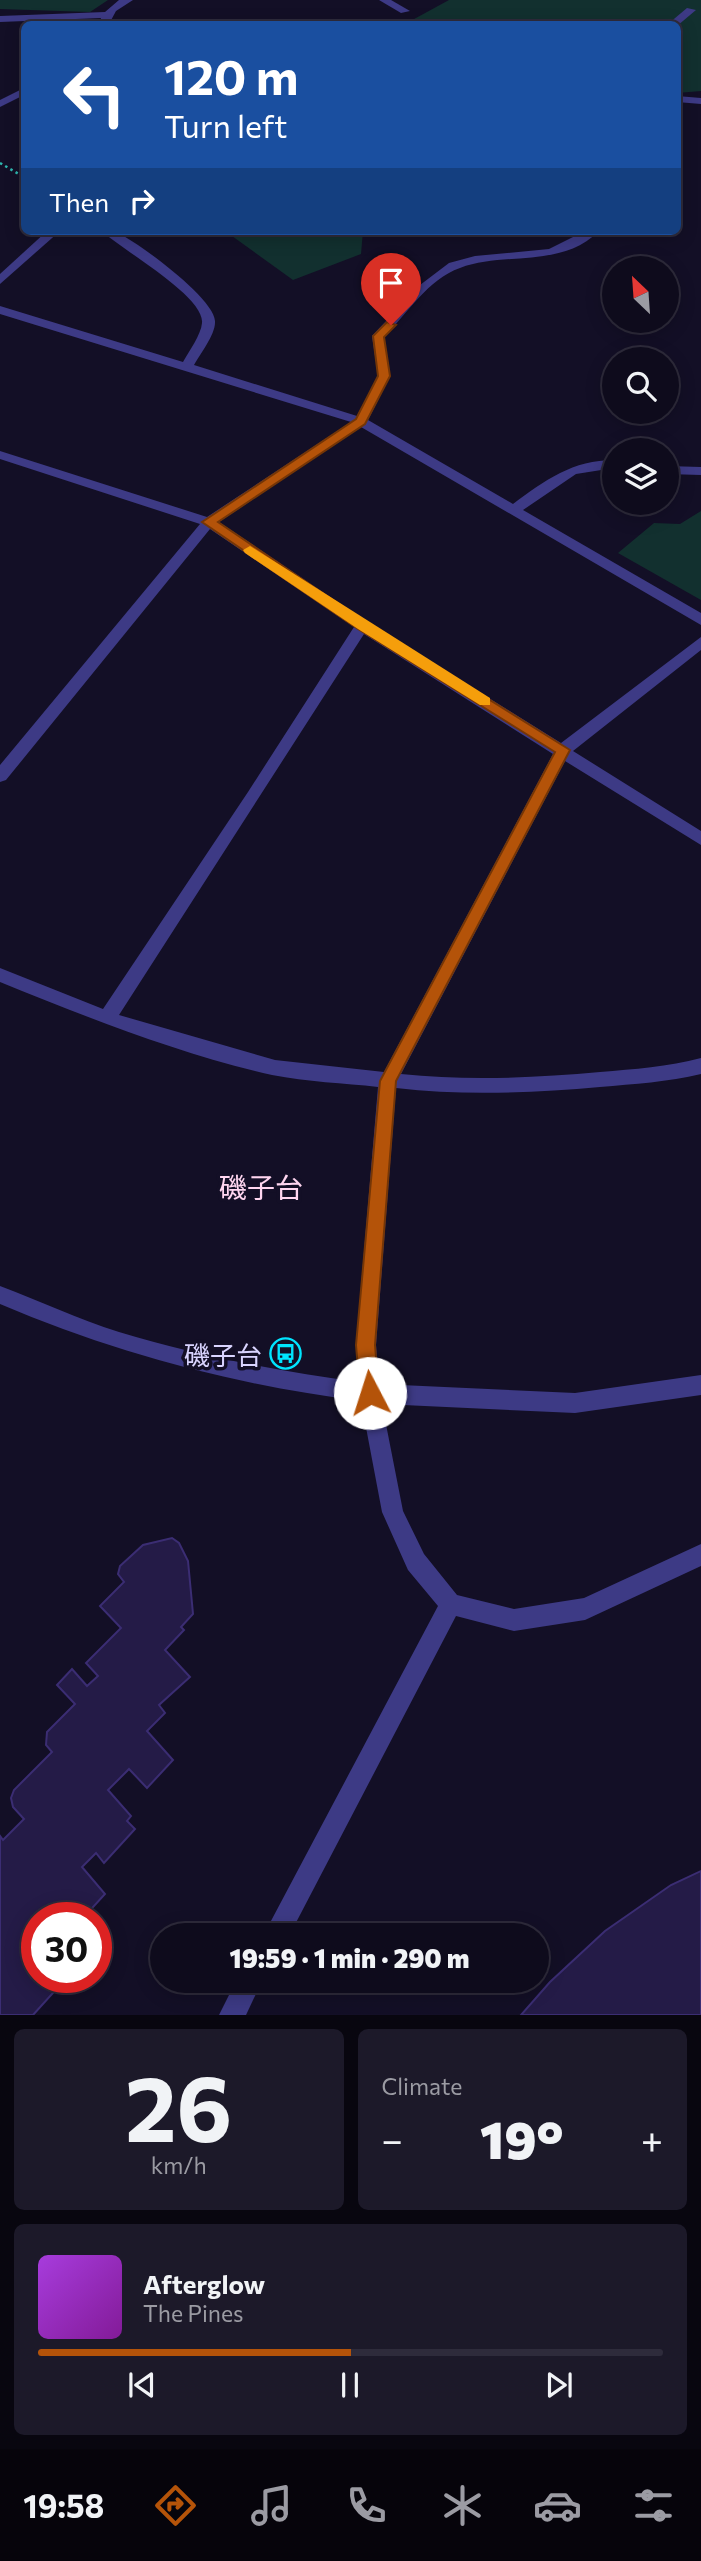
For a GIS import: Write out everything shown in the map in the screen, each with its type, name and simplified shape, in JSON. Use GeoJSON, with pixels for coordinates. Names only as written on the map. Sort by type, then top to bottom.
{"type":"FeatureCollection","features":[{"type":"Feature","properties":{"kind":"street"},"geometry":{"type":"LineString","coordinates":[[0,19],[105,20],[118,3],[128,0]]}},
{"type":"Feature","properties":{"kind":"street"},"geometry":{"type":"LineString","coordinates":[[384,0],[405,10]]}},
{"type":"Feature","properties":{"kind":"street"},"geometry":{"type":"LineString","coordinates":[[677,21],[691,10]]}},
{"type":"Feature","properties":{"kind":"street"},"geometry":{"type":"LineString","coordinates":[[0,104],[21,93]]}},
{"type":"Feature","properties":{"kind":"street"},"geometry":{"type":"LineString","coordinates":[[681,99],[701,101]]}},
{"type":"Feature","properties":{"kind":"street"},"geometry":{"type":"LineString","coordinates":[[0,281],[50,235]]}},
{"type":"Feature","properties":{"kind":"street"},"geometry":{"type":"LineString","coordinates":[[113,235],[183,287],[207,312],[209,323],[187,366]]}},
{"type":"Feature","properties":{"kind":"street"},"geometry":{"type":"LineString","coordinates":[[0,776],[209,522],[361,421],[384,376],[378,336],[440,273],[454,265],[475,260],[555,250],[585,235]]}},
{"type":"Feature","properties":{"kind":"street"},"geometry":{"type":"LineString","coordinates":[[0,310],[361,421],[701,620]]}},
{"type":"Feature","properties":{"kind":"street"},"geometry":{"type":"LineString","coordinates":[[0,455],[209,522],[362,626],[701,839]]}},
{"type":"Feature","properties":{"kind":"street"},"geometry":{"type":"LineString","coordinates":[[512,511],[568,471],[602,464]]}},
{"type":"Feature","properties":{"kind":"street"},"geometry":{"type":"LineString","coordinates":[[679,470],[701,471]]}},
{"type":"Feature","properties":{"kind":"street"},"geometry":{"type":"LineString","coordinates":[[107,1018],[254,796],[362,626]]}},
{"type":"Feature","properties":{"kind":"street"},"geometry":{"type":"LineString","coordinates":[[701,642],[563,750],[388,1081],[366,1345],[370,1393],[393,1512],[416,1562],[451,1604],[514,1620],[585,1609],[701,1555]]}},
{"type":"Feature","properties":{"kind":"street"},"geometry":{"type":"LineString","coordinates":[[0,975],[107,1018],[275,1068],[446,1086],[548,1084],[674,1073],[701,1066]]}},
{"type":"Feature","properties":{"kind":"street"},"geometry":{"type":"LineString","coordinates":[[0,1294],[110,1340],[232,1370],[370,1393],[447,1400],[573,1403],[701,1385]]}},
{"type":"Feature","properties":{"kind":"street"},"geometry":{"type":"LineString","coordinates":[[282,1923],[451,1604]]}},
{"type":"Feature","properties":{"kind":"street"},"geometry":{"type":"LineString","coordinates":[[232,2015],[244,1993]]}},
{"type":"Feature","properties":{"kind":"path"},"geometry":{"type":"LineString","coordinates":[[0,163],[21,175]]}},
{"type":"Feature","properties":{"kind":"green space"},"geometry":{"type":"Polygon","coordinates":[[[0,0],[108,0],[90,12],[0,9],[0,0]]]}},
{"type":"Feature","properties":{"kind":"green space"},"geometry":{"type":"Polygon","coordinates":[[[449,0],[701,0],[701,91],[681,93],[681,21],[410,21],[449,0]]]}},
{"type":"Feature","properties":{"kind":"green space"},"geometry":{"type":"Polygon","coordinates":[[[231,235],[363,235],[361,254],[293,280],[231,235]]]}},
{"type":"Feature","properties":{"kind":"green space"},"geometry":{"type":"Polygon","coordinates":[[[701,511],[701,600],[618,553],[654,523],[680,524],[701,511]]]}},
{"type":"Feature","properties":{"kind":"building"},"geometry":{"type":"Polygon","coordinates":[[[172,1538],[179,1543],[188,1561],[193,1614],[181,1627],[184,1630],[165,1650],[190,1677],[159,1705],[165,1713],[147,1731],[173,1760],[147,1788],[129,1769],[108,1790],[131,1816],[127,1821],[135,1829],[104,1863],[96,1853],[82,1867],[105,1894],[98,1902],[21,1902],[21,1993],[53,1993],[33,2015],[0,2015],[0,1836],[3,1840],[24,1819],[13,1807],[11,1798],[14,1790],[52,1752],[46,1745],[47,1732],[75,1704],[57,1685],[72,1669],[87,1686],[98,1676],[86,1663],[121,1628],[100,1606],[124,1582],[118,1574],[120,1566],[143,1545],[172,1538]]]}},
{"type":"Feature","properties":{"kind":"building"},"geometry":{"type":"Polygon","coordinates":[[[701,1871],[701,2015],[521,2015],[540,1993],[549,1993],[550,1982],[605,1931],[671,1885],[701,1871]]]}},
{"type":"Feature","properties":{"kind":"slow traffic"},"geometry":{"type":"LineString","coordinates":[[250,550],[362,626],[485,701]]}},
{"type":"Feature","properties":{"kind":"place","name":"磯子台"},"geometry":{"type":"Point","coordinates":[285,1354]}},
{"type":"Feature","properties":{"kind":"district","name":"磯子台"},"geometry":{"type":"Point","coordinates":[261,1187]}},
{"type":"Feature","properties":{"kind":"route"},"geometry":{"type":"LineString","coordinates":[[370,1393],[366,1345],[388,1081],[563,750],[362,626],[209,522],[361,421],[384,376],[378,336],[391,325]]}}]}
